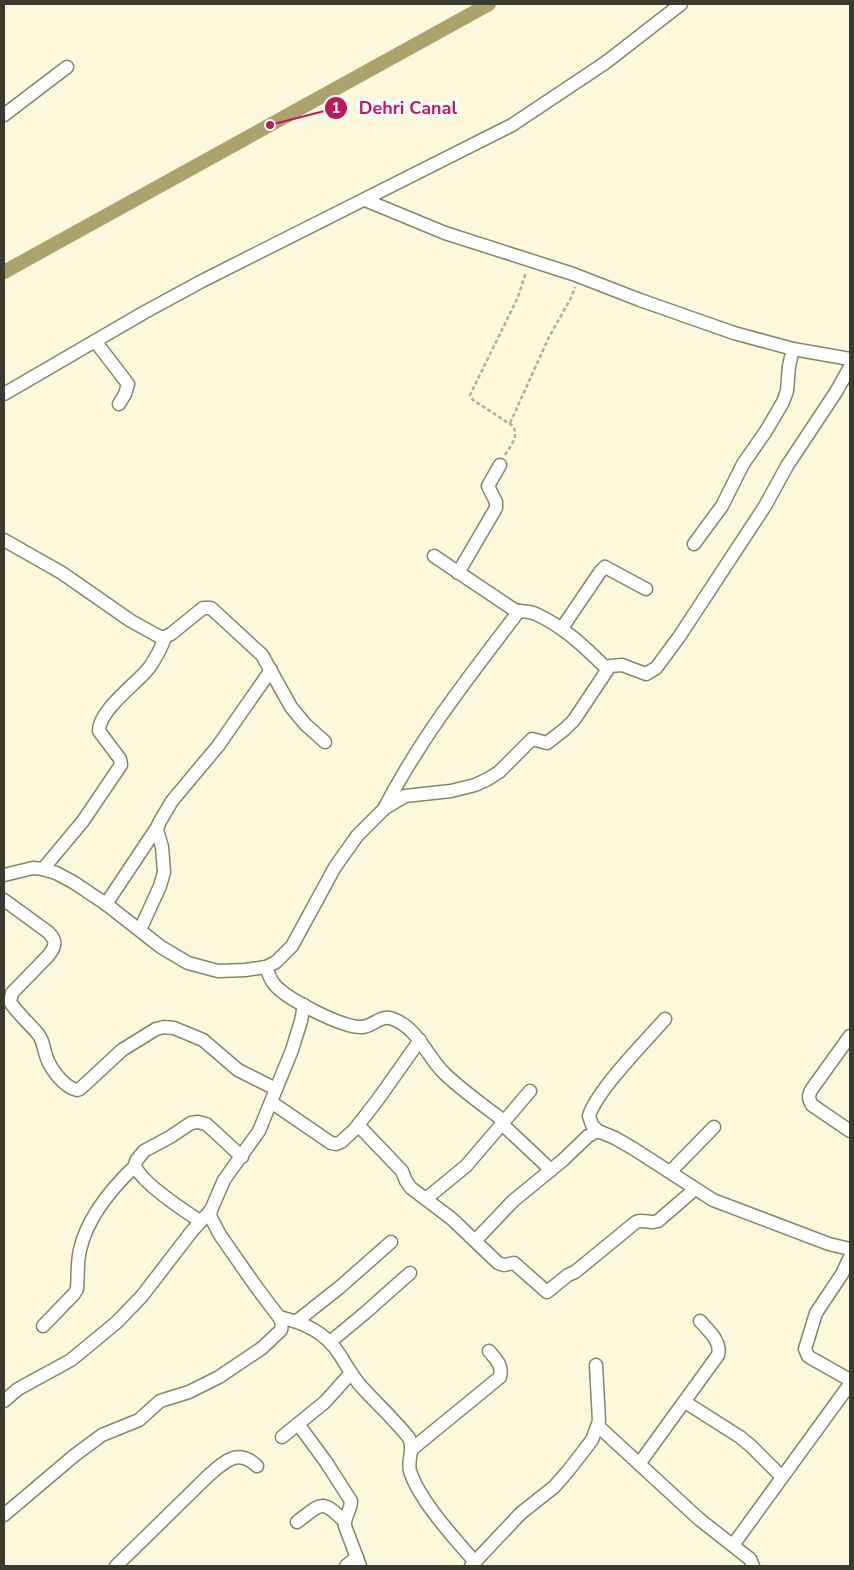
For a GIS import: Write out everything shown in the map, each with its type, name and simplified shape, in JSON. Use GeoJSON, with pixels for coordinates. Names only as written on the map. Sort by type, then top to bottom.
{"type":"FeatureCollection","features":[{"type":"Feature","properties":{"kind":"street"},"geometry":{"type":"LineString","coordinates":[[4,394],[202,281],[512,125],[605,63],[681,4]]}},
{"type":"Feature","properties":{"kind":"street"},"geometry":{"type":"LineString","coordinates":[[4,115],[67,67]]}},
{"type":"Feature","properties":{"kind":"street"},"geometry":{"type":"LineString","coordinates":[[365,200],[445,232],[573,274],[694,320],[793,349],[850,359]]}},
{"type":"Feature","properties":{"kind":"street"},"geometry":{"type":"LineString","coordinates":[[95,341],[128,384],[119,404]]}},
{"type":"Feature","properties":{"kind":"street"},"geometry":{"type":"LineString","coordinates":[[694,544],[722,506],[743,464],[783,402],[787,391],[789,366],[793,349]]}},
{"type":"Feature","properties":{"kind":"street"},"geometry":{"type":"LineString","coordinates":[[4,874],[23,869],[43,869],[56,873],[106,904],[175,956],[203,968],[232,971],[256,970],[276,962],[292,946],[341,859],[357,836],[385,808],[406,796],[475,785],[499,772],[532,739],[547,743],[574,720],[607,669],[616,664],[646,674],[656,668],[765,506],[787,466],[836,392],[850,367]]}},
{"type":"Feature","properties":{"kind":"street"},"geometry":{"type":"LineString","coordinates":[[458,573],[496,508],[496,502],[488,486],[500,465]]}},
{"type":"Feature","properties":{"kind":"street"},"geometry":{"type":"LineString","coordinates":[[4,540],[62,573],[138,625],[153,634],[165,637]]}},
{"type":"Feature","properties":{"kind":"street"},"geometry":{"type":"LineString","coordinates":[[434,556],[519,612],[527,611],[533,613],[562,628],[607,669]]}},
{"type":"Feature","properties":{"kind":"street"},"geometry":{"type":"LineString","coordinates":[[562,628],[605,567],[646,589]]}},
{"type":"Feature","properties":{"kind":"street"},"geometry":{"type":"LineString","coordinates":[[43,869],[83,821],[121,765],[120,759],[99,731],[99,726],[108,711],[155,659],[165,637],[203,608],[211,608],[251,643],[262,655],[295,712],[305,724],[326,742]]}},
{"type":"Feature","properties":{"kind":"street"},"geometry":{"type":"LineString","coordinates":[[385,808],[412,758],[465,682],[519,612]]}},
{"type":"Feature","properties":{"kind":"street"},"geometry":{"type":"LineString","coordinates":[[106,904],[158,826],[172,801],[218,746],[271,670]]}},
{"type":"Feature","properties":{"kind":"street"},"geometry":{"type":"LineString","coordinates":[[140,930],[160,886],[164,872],[164,860],[158,826]]}},
{"type":"Feature","properties":{"kind":"street"},"geometry":{"type":"LineString","coordinates":[[4,900],[53,938],[55,943],[53,949],[12,993],[10,1002],[20,1016],[41,1038],[50,1063],[63,1081],[70,1087],[77,1090],[80,1089],[130,1045],[156,1029],[164,1027],[174,1028],[203,1040],[238,1070],[276,1089]]}},
{"type":"Feature","properties":{"kind":"street"},"geometry":{"type":"LineString","coordinates":[[266,967],[273,983],[292,999],[338,1022],[354,1027],[369,1025],[381,1018],[394,1019],[406,1026],[420,1040],[428,1055],[445,1074],[503,1123],[551,1170]]}},
{"type":"Feature","properties":{"kind":"street"},"geometry":{"type":"LineString","coordinates":[[4,1401],[18,1389],[71,1360],[117,1322],[142,1296],[210,1210],[218,1191],[259,1130],[295,1042],[304,1005]]}},
{"type":"Feature","properties":{"kind":"street"},"geometry":{"type":"LineString","coordinates":[[665,1019],[608,1085],[589,1116],[592,1125],[598,1131],[628,1145],[724,1205],[830,1244],[850,1249]]}},
{"type":"Feature","properties":{"kind":"street"},"geometry":{"type":"LineString","coordinates":[[850,1036],[814,1086],[808,1100],[812,1106],[850,1132]]}},
{"type":"Feature","properties":{"kind":"street"},"geometry":{"type":"LineString","coordinates":[[271,1102],[331,1143],[341,1142],[358,1125],[420,1040]]}},
{"type":"Feature","properties":{"kind":"street"},"geometry":{"type":"LineString","coordinates":[[427,1198],[466,1166],[530,1091]]}},
{"type":"Feature","properties":{"kind":"street"},"geometry":{"type":"LineString","coordinates":[[43,1326],[74,1294],[80,1252],[86,1234],[109,1195],[135,1166],[136,1161],[144,1151],[192,1123],[198,1122],[206,1124],[242,1156]]}},
{"type":"Feature","properties":{"kind":"street"},"geometry":{"type":"LineString","coordinates":[[358,1125],[402,1171],[411,1188],[427,1198],[452,1219],[498,1263],[504,1265],[514,1263],[543,1290],[549,1292],[565,1277],[575,1272],[636,1222],[640,1220],[654,1223],[658,1221],[694,1188]]}},
{"type":"Feature","properties":{"kind":"street"},"geometry":{"type":"LineString","coordinates":[[671,1172],[714,1127]]}},
{"type":"Feature","properties":{"kind":"street"},"geometry":{"type":"LineString","coordinates":[[475,1241],[513,1201],[588,1136],[598,1131]]}},
{"type":"Feature","properties":{"kind":"street"},"geometry":{"type":"LineString","coordinates":[[135,1166],[141,1175],[172,1202],[200,1221]]}},
{"type":"Feature","properties":{"kind":"street"},"geometry":{"type":"LineString","coordinates":[[4,1515],[75,1455],[102,1435],[138,1420],[160,1401],[205,1385],[262,1348],[281,1330],[282,1323],[220,1235],[210,1216],[210,1210]]}},
{"type":"Feature","properties":{"kind":"street"},"geometry":{"type":"LineString","coordinates":[[297,1321],[340,1287],[391,1242]]}},
{"type":"Feature","properties":{"kind":"street"},"geometry":{"type":"LineString","coordinates":[[850,1257],[837,1282],[816,1313],[805,1349],[808,1356],[850,1380]]}},
{"type":"Feature","properties":{"kind":"street"},"geometry":{"type":"LineString","coordinates":[[330,1342],[410,1273]]}},
{"type":"Feature","properties":{"kind":"street"},"geometry":{"type":"LineString","coordinates":[[279,1318],[297,1321],[313,1328],[330,1342],[351,1373],[406,1434],[412,1444],[409,1464],[410,1471],[420,1490],[473,1564],[521,1513],[543,1497],[568,1471],[592,1440],[598,1426],[599,1408],[596,1365]]}},
{"type":"Feature","properties":{"kind":"street"},"geometry":{"type":"LineString","coordinates":[[639,1464],[686,1402],[718,1355],[717,1342],[700,1321]]}},
{"type":"Feature","properties":{"kind":"street"},"geometry":{"type":"LineString","coordinates":[[412,1449],[500,1377],[502,1369],[489,1351]]}},
{"type":"Feature","properties":{"kind":"street"},"geometry":{"type":"LineString","coordinates":[[282,1437],[325,1402],[351,1373]]}},
{"type":"Feature","properties":{"kind":"street"},"geometry":{"type":"LineString","coordinates":[[733,1545],[850,1384]]}},
{"type":"Feature","properties":{"kind":"street"},"geometry":{"type":"LineString","coordinates":[[686,1402],[745,1441],[782,1477]]}},
{"type":"Feature","properties":{"kind":"street"},"geometry":{"type":"LineString","coordinates":[[298,1424],[348,1496],[351,1506],[344,1521]]}},
{"type":"Feature","properties":{"kind":"street"},"geometry":{"type":"LineString","coordinates":[[598,1426],[699,1519],[750,1559],[753,1566]]}},
{"type":"Feature","properties":{"kind":"street"},"geometry":{"type":"LineString","coordinates":[[116,1566],[208,1476],[224,1463],[238,1456],[250,1460],[257,1466]]}},
{"type":"Feature","properties":{"kind":"street"},"geometry":{"type":"LineString","coordinates":[[297,1522],[320,1506],[324,1505],[330,1508],[344,1521],[359,1562],[346,1566]]}},
{"type":"Feature","properties":{"kind":"path"},"geometry":{"type":"LineString","coordinates":[[500,465],[516,432],[510,423],[476,402],[470,394],[518,297],[526,269],[524,258]]}},
{"type":"Feature","properties":{"kind":"path"},"geometry":{"type":"LineString","coordinates":[[510,423],[549,337],[571,298],[576,281],[573,274]]}},
{"type":"Feature","properties":{"kind":"waterway"},"geometry":{"type":"LineString","coordinates":[[4,272],[489,4]]}},
{"type":"Feature","properties":{"kind":"place","name":"Dehri Canal"},"geometry":{"type":"Point","coordinates":[270,125]}}]}
